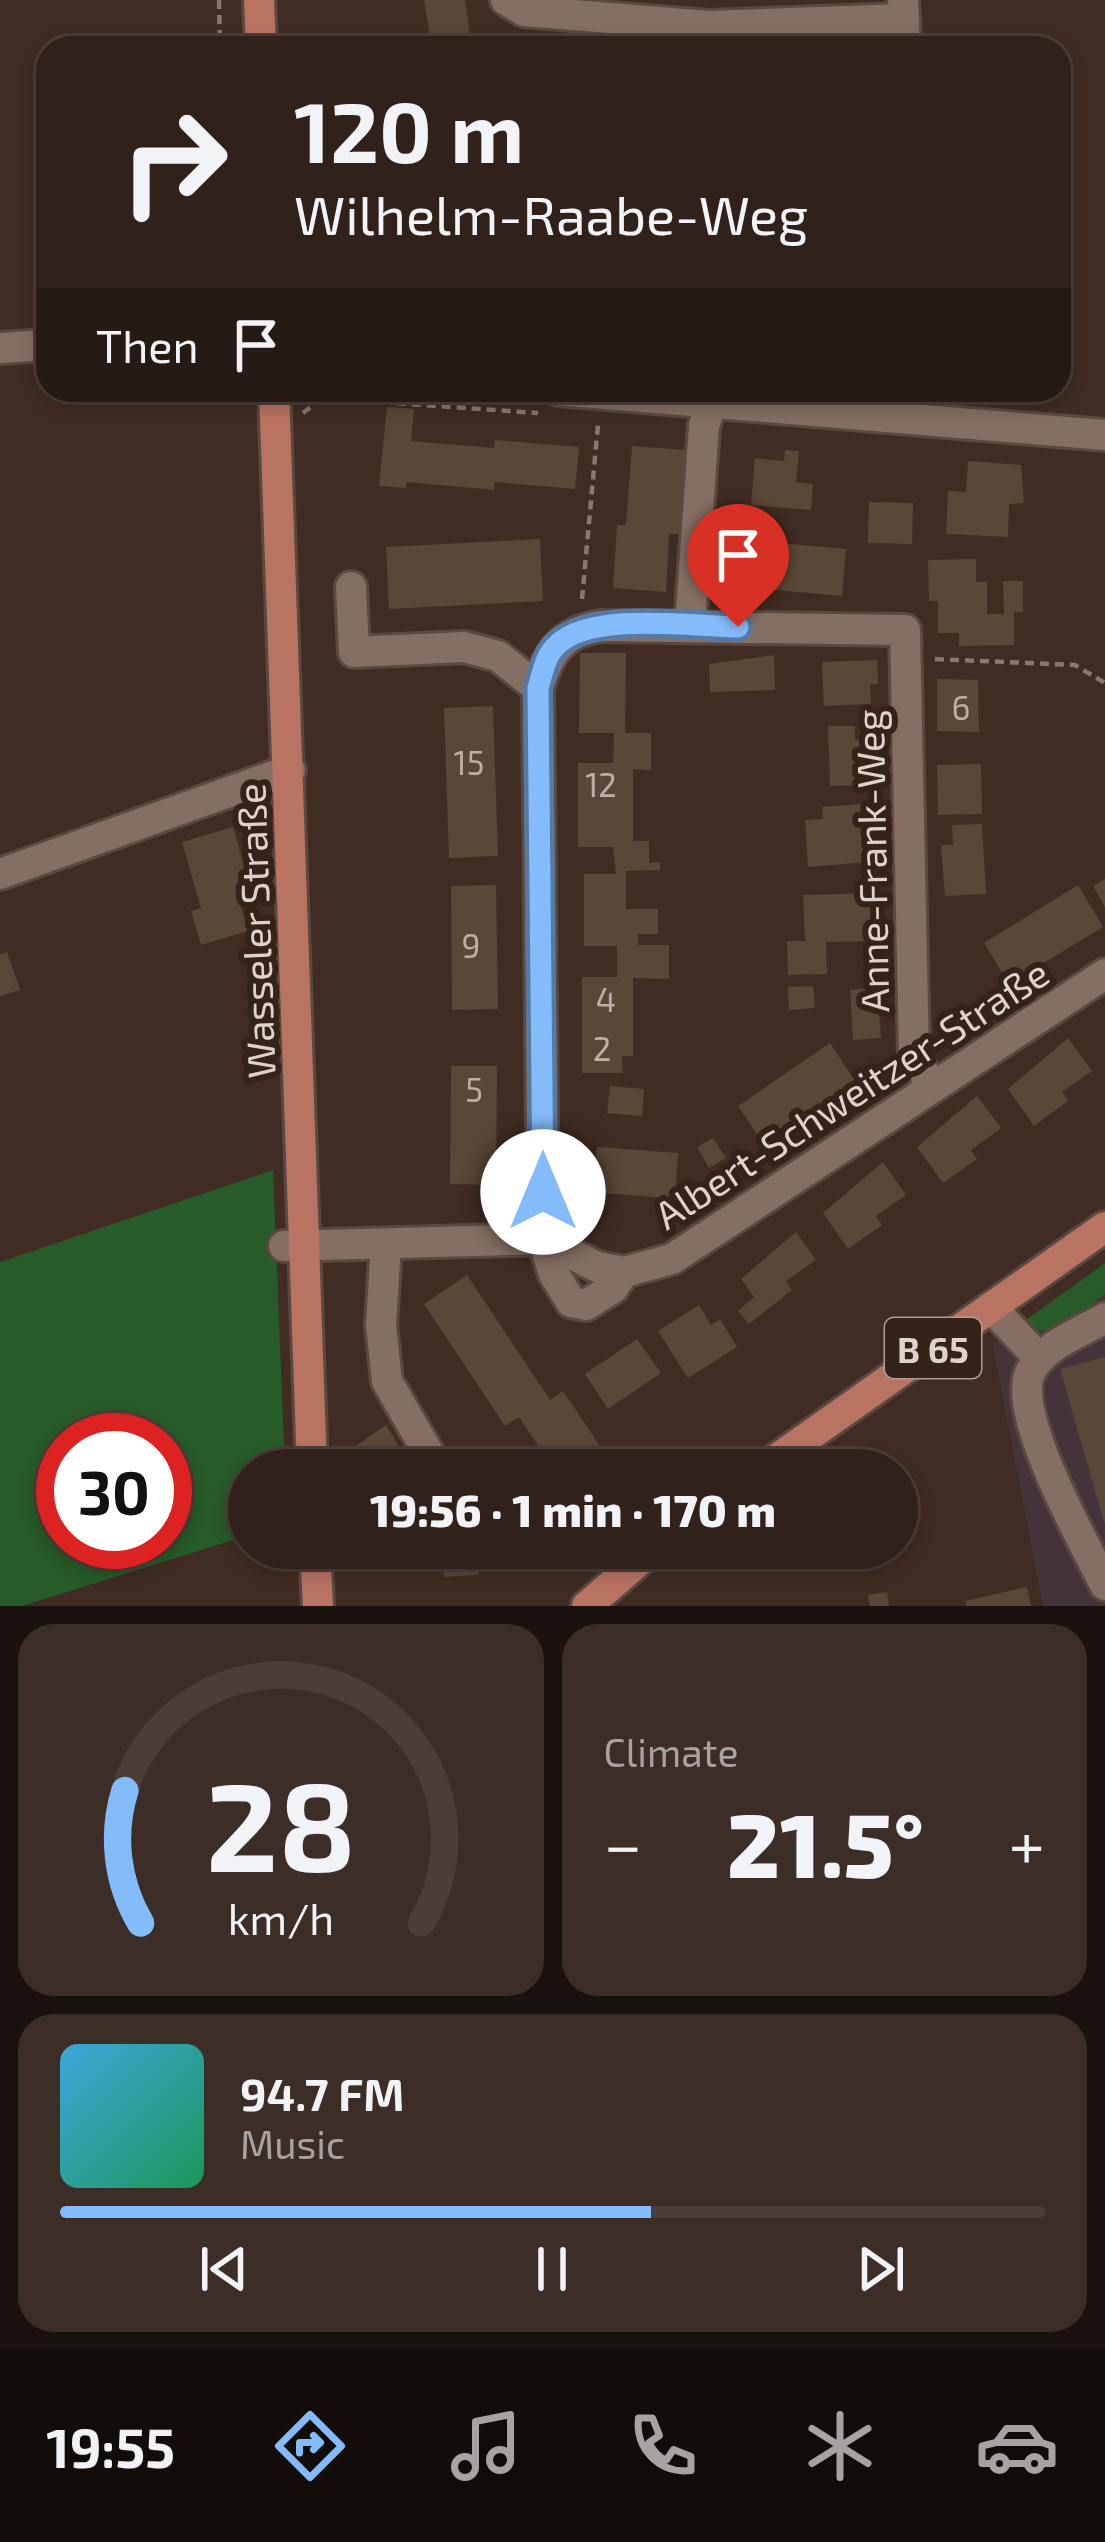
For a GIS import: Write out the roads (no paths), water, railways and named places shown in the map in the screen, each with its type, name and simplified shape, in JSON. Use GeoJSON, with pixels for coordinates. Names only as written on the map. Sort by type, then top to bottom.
{"type":"FeatureCollection","features":[{"type":"Feature","properties":{"kind":"main road"},"geometry":{"type":"LineString","coordinates":[[259,0],[260,36]]}},
{"type":"Feature","properties":{"kind":"main road","name":"Wasseler Straße"},"geometry":{"type":"LineString","coordinates":[[275,402],[290,770],[294,1246],[310,1449]]}},
{"type":"Feature","properties":{"kind":"main road","name":"B 65"},"geometry":{"type":"LineString","coordinates":[[791,1449],[1105,1227]]}},
{"type":"Feature","properties":{"kind":"main road"},"geometry":{"type":"LineString","coordinates":[[316,1569],[318,1606]]}},
{"type":"Feature","properties":{"kind":"main road"},"geometry":{"type":"LineString","coordinates":[[587,1606],[630,1569]]}},
{"type":"Feature","properties":{"kind":"street"},"geometry":{"type":"LineString","coordinates":[[506,0],[524,10],[703,36]]}},
{"type":"Feature","properties":{"kind":"street"},"geometry":{"type":"LineString","coordinates":[[723,36],[904,22]]}},
{"type":"Feature","properties":{"kind":"street"},"geometry":{"type":"LineString","coordinates":[[0,348],[36,346]]}},
{"type":"Feature","properties":{"kind":"street"},"geometry":{"type":"LineString","coordinates":[[624,1272],[613,1288],[586,1305],[572,1302],[554,1274],[543,1239],[538,688],[546,658],[584,628],[690,626],[704,426],[712,402]]}},
{"type":"Feature","properties":{"kind":"street"},"geometry":{"type":"LineString","coordinates":[[774,402],[1105,435]]}},
{"type":"Feature","properties":{"kind":"street"},"geometry":{"type":"LineString","coordinates":[[351,586],[354,652],[464,647],[498,656],[538,688]]}},
{"type":"Feature","properties":{"kind":"street","name":"Anne-Frank-Weg"},"geometry":{"type":"LineString","coordinates":[[690,626],[905,644],[914,1056],[932,1086]]}},
{"type":"Feature","properties":{"kind":"street"},"geometry":{"type":"LineString","coordinates":[[0,874],[290,770]]}},
{"type":"Feature","properties":{"kind":"street","name":"Albert-Schweitzer-Straße"},"geometry":{"type":"LineString","coordinates":[[294,1246],[543,1239],[597,1267],[624,1272],[672,1259],[1105,974]]}},
{"type":"Feature","properties":{"kind":"street"},"geometry":{"type":"LineString","coordinates":[[386,1244],[381,1324],[387,1381],[426,1449]]}},
{"type":"Feature","properties":{"kind":"street"},"geometry":{"type":"LineString","coordinates":[[991,1307],[1039,1358]]}},
{"type":"Feature","properties":{"kind":"street"},"geometry":{"type":"LineString","coordinates":[[1105,1318],[1039,1358],[1027,1376],[1026,1396],[1050,1471],[1105,1585]]}}]}
